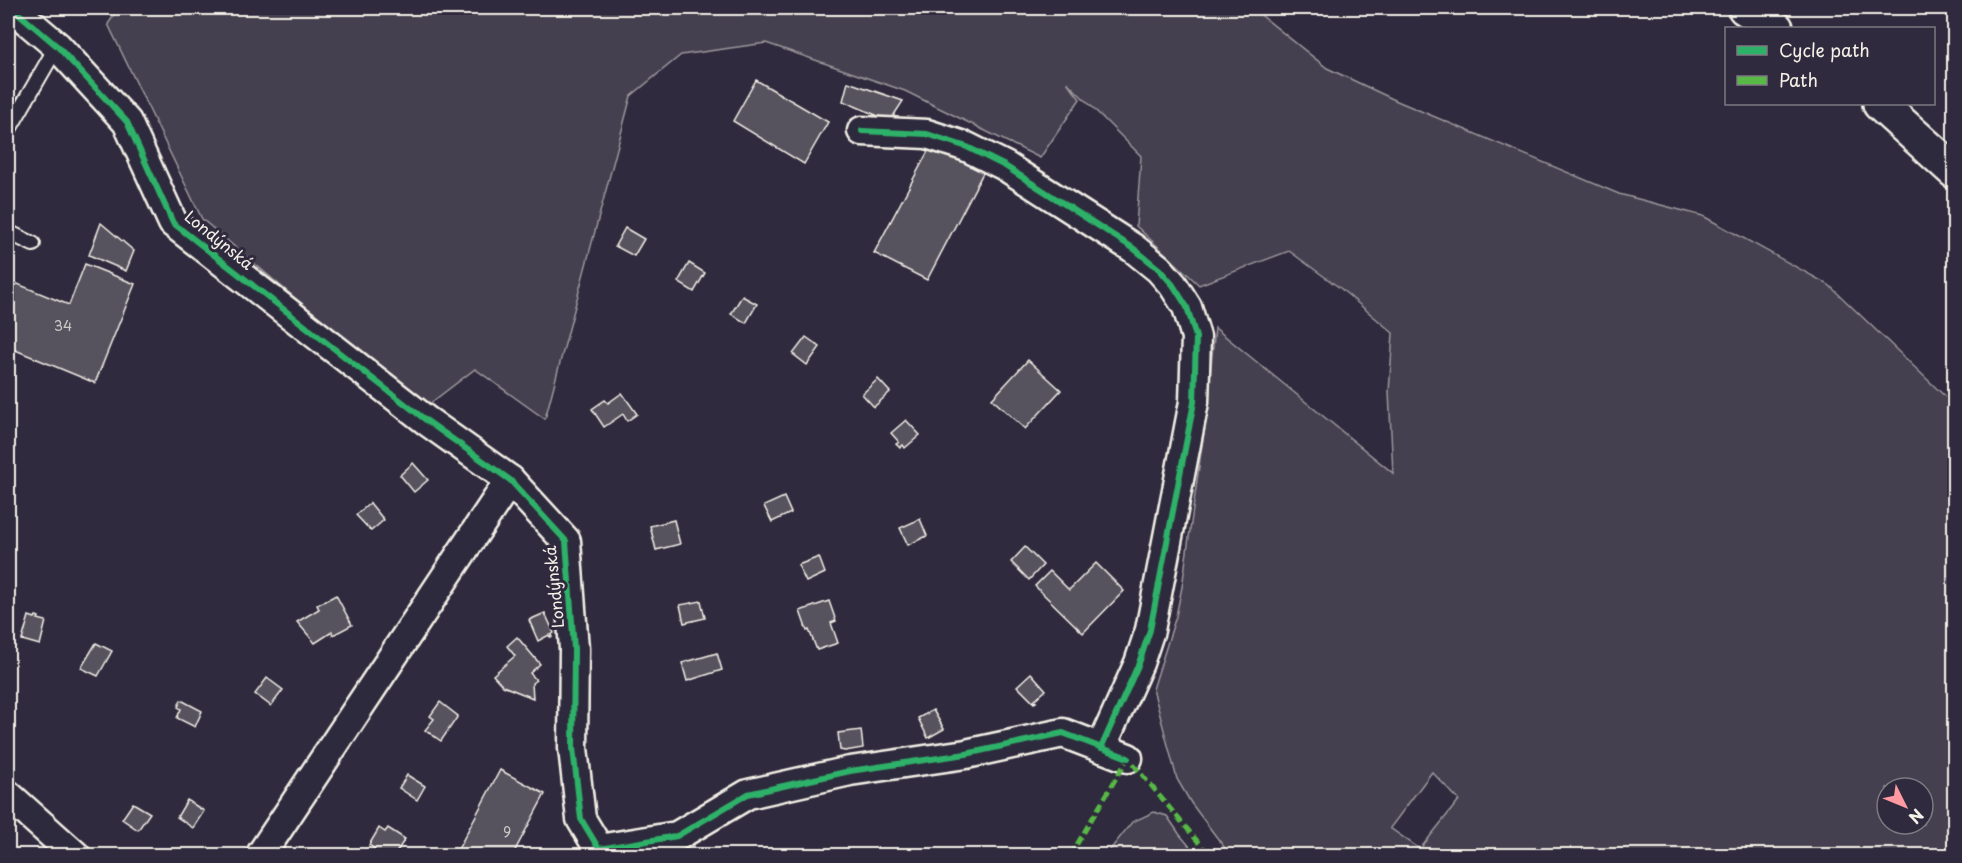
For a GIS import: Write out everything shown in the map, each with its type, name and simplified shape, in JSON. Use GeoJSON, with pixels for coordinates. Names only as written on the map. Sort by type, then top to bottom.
{"type":"FeatureCollection","features":[{"type":"Feature","properties":{"kind":"main road"},"geometry":{"type":"LineString","coordinates":[[1745,8],[1774,27]]}},
{"type":"Feature","properties":{"kind":"main road"},"geometry":{"type":"LineString","coordinates":[[1881,105],[1954,171]]}},
{"type":"Feature","properties":{"kind":"street","name":"Londýnská"},"geometry":{"type":"LineString","coordinates":[[12,8],[57,46],[127,122],[173,223],[427,422],[510,480],[566,541],[574,649],[574,760],[581,819],[598,849],[676,836],[748,794],[850,771],[966,754],[1063,733],[1128,758]]}},
{"type":"Feature","properties":{"kind":"street"},"geometry":{"type":"LineString","coordinates":[[862,131],[927,134],[966,147],[1005,166],[1133,248],[1166,277],[1187,307],[1196,337],[1194,402],[1152,619],[1139,663],[1101,748]]}},
{"type":"Feature","properties":{"kind":"street"},"geometry":{"type":"LineString","coordinates":[[260,855],[510,480]]}},
{"type":"Feature","properties":{"kind":"street"},"geometry":{"type":"LineString","coordinates":[[8,795],[76,855]]}},
{"type":"Feature","properties":{"kind":"lane"},"geometry":{"type":"LineString","coordinates":[[8,131],[57,46]]}},
{"type":"Feature","properties":{"kind":"lane"},"geometry":{"type":"LineString","coordinates":[[8,232],[33,244]]}},
{"type":"Feature","properties":{"kind":"shaded area"},"geometry":{"type":"Polygon","coordinates":[[[119,8],[1252,8],[1327,68],[1397,101],[1619,194],[1703,216],[1829,285],[1954,405],[1954,855],[1230,855],[1191,803],[1177,779],[1153,689],[1176,616],[1182,587],[1204,431],[1215,328],[1393,473],[1389,392],[1393,333],[1340,288],[1289,251],[1199,285],[1136,226],[1141,156],[1067,82],[1080,99],[1040,158],[905,91],[766,43],[681,55],[631,96],[545,419],[475,369],[424,408],[202,219],[108,24],[119,8]],[[1432,772],[1390,828],[1420,849],[1459,800],[1432,772]]]}},
{"type":"Feature","properties":{"kind":"shaded area"},"geometry":{"type":"Polygon","coordinates":[[[1154,812],[1167,816],[1197,855],[1106,855],[1132,822],[1154,812]]]}},
{"type":"Feature","properties":{"kind":"building"},"geometry":{"type":"Polygon","coordinates":[[[756,80],[828,122],[804,164],[733,121],[756,80]]]}},
{"type":"Feature","properties":{"kind":"building"},"geometry":{"type":"Polygon","coordinates":[[[848,82],[903,101],[890,121],[843,101],[848,82]]]}},
{"type":"Feature","properties":{"kind":"building"},"geometry":{"type":"Polygon","coordinates":[[[934,140],[986,167],[927,280],[874,253],[934,140]]]}},
{"type":"Feature","properties":{"kind":"building"},"geometry":{"type":"Polygon","coordinates":[[[101,223],[134,251],[126,271],[89,255],[101,223]]]}},
{"type":"Feature","properties":{"kind":"building"},"geometry":{"type":"Polygon","coordinates":[[[625,228],[644,239],[634,256],[615,246],[625,228]]]}},
{"type":"Feature","properties":{"kind":"building"},"geometry":{"type":"Polygon","coordinates":[[[689,263],[705,273],[694,292],[678,282],[689,263]]]}},
{"type":"Feature","properties":{"kind":"building"},"geometry":{"type":"Polygon","coordinates":[[[85,264],[135,284],[95,383],[8,347],[8,280],[69,305],[85,264]]]}},
{"type":"Feature","properties":{"kind":"building"},"geometry":{"type":"Polygon","coordinates":[[[742,296],[757,304],[746,323],[731,314],[742,296]]]}},
{"type":"Feature","properties":{"kind":"building"},"geometry":{"type":"Polygon","coordinates":[[[806,337],[820,347],[807,365],[793,354],[806,337]]]}},
{"type":"Feature","properties":{"kind":"building"},"geometry":{"type":"Polygon","coordinates":[[[1028,360],[1061,390],[1025,429],[992,399],[1028,360]]]}},
{"type":"Feature","properties":{"kind":"building"},"geometry":{"type":"Polygon","coordinates":[[[878,379],[890,392],[874,407],[862,394],[878,379]]]}},
{"type":"Feature","properties":{"kind":"building"},"geometry":{"type":"Polygon","coordinates":[[[622,393],[637,414],[627,421],[623,414],[604,427],[592,409],[605,400],[608,403],[622,393]]]}},
{"type":"Feature","properties":{"kind":"building"},"geometry":{"type":"Polygon","coordinates":[[[906,420],[920,435],[905,448],[903,445],[900,448],[896,444],[899,442],[891,433],[906,420]]]}},
{"type":"Feature","properties":{"kind":"building"},"geometry":{"type":"Polygon","coordinates":[[[413,463],[428,480],[414,492],[400,475],[413,463]]]}},
{"type":"Feature","properties":{"kind":"building"},"geometry":{"type":"Polygon","coordinates":[[[784,497],[791,513],[772,522],[764,506],[784,497]]]}},
{"type":"Feature","properties":{"kind":"building"},"geometry":{"type":"Polygon","coordinates":[[[370,503],[384,520],[371,531],[356,515],[370,503]]]}},
{"type":"Feature","properties":{"kind":"building"},"geometry":{"type":"Polygon","coordinates":[[[920,519],[927,536],[908,545],[900,528],[920,519]]]}},
{"type":"Feature","properties":{"kind":"building"},"geometry":{"type":"Polygon","coordinates":[[[674,520],[680,544],[656,550],[650,526],[674,520]]]}},
{"type":"Feature","properties":{"kind":"building"},"geometry":{"type":"Polygon","coordinates":[[[1025,547],[1043,565],[1029,580],[1011,562],[1025,547]]]}},
{"type":"Feature","properties":{"kind":"building"},"geometry":{"type":"Polygon","coordinates":[[[819,557],[825,573],[806,582],[798,565],[819,557]]]}},
{"type":"Feature","properties":{"kind":"building"},"geometry":{"type":"Polygon","coordinates":[[[1096,563],[1124,591],[1083,633],[1035,586],[1050,571],[1069,590],[1096,563]]]}},
{"type":"Feature","properties":{"kind":"building"},"geometry":{"type":"Polygon","coordinates":[[[336,595],[352,625],[333,635],[332,632],[315,643],[297,622],[319,609],[317,605],[336,595]]]}},
{"type":"Feature","properties":{"kind":"building"},"geometry":{"type":"Polygon","coordinates":[[[701,601],[705,618],[684,623],[680,605],[701,601]]]}},
{"type":"Feature","properties":{"kind":"building"},"geometry":{"type":"Polygon","coordinates":[[[829,601],[836,621],[831,623],[838,643],[817,650],[800,611],[829,601]]]}},
{"type":"Feature","properties":{"kind":"building"},"geometry":{"type":"Polygon","coordinates":[[[545,613],[554,633],[552,637],[549,635],[538,641],[529,620],[545,613]]]}},
{"type":"Feature","properties":{"kind":"building"},"geometry":{"type":"Polygon","coordinates":[[[29,616],[35,618],[36,616],[46,621],[40,645],[22,640],[29,616]]]}},
{"type":"Feature","properties":{"kind":"building"},"geometry":{"type":"Polygon","coordinates":[[[517,637],[540,664],[530,673],[536,680],[532,683],[533,698],[503,686],[493,675],[515,656],[507,646],[517,637]]]}},
{"type":"Feature","properties":{"kind":"building"},"geometry":{"type":"Polygon","coordinates":[[[96,643],[112,651],[98,676],[81,668],[96,643]]]}},
{"type":"Feature","properties":{"kind":"building"},"geometry":{"type":"Polygon","coordinates":[[[717,653],[722,670],[687,681],[682,663],[717,653]]]}},
{"type":"Feature","properties":{"kind":"building"},"geometry":{"type":"Polygon","coordinates":[[[1031,673],[1046,690],[1034,703],[1017,686],[1031,673]]]}},
{"type":"Feature","properties":{"kind":"building"},"geometry":{"type":"Polygon","coordinates":[[[267,678],[283,690],[271,706],[255,694],[267,678]]]}},
{"type":"Feature","properties":{"kind":"building"},"geometry":{"type":"Polygon","coordinates":[[[181,700],[202,711],[195,727],[177,718],[181,709],[178,707],[181,700]]]}},
{"type":"Feature","properties":{"kind":"building"},"geometry":{"type":"Polygon","coordinates":[[[440,702],[458,716],[441,741],[425,730],[434,719],[430,716],[440,702]]]}},
{"type":"Feature","properties":{"kind":"building"},"geometry":{"type":"Polygon","coordinates":[[[933,710],[944,729],[928,738],[918,718],[933,710]]]}},
{"type":"Feature","properties":{"kind":"building"},"geometry":{"type":"Polygon","coordinates":[[[861,730],[863,748],[840,750],[838,733],[861,730]]]}},
{"type":"Feature","properties":{"kind":"building"},"geometry":{"type":"Polygon","coordinates":[[[500,770],[545,794],[512,856],[455,855],[500,770]]]}},
{"type":"Feature","properties":{"kind":"building"},"geometry":{"type":"Polygon","coordinates":[[[407,775],[425,786],[417,800],[399,788],[407,775]]]}},
{"type":"Feature","properties":{"kind":"building"},"geometry":{"type":"Polygon","coordinates":[[[187,800],[204,811],[193,828],[177,817],[187,800]]]}},
{"type":"Feature","properties":{"kind":"building"},"geometry":{"type":"Polygon","coordinates":[[[133,803],[150,813],[138,830],[122,819],[133,803]]]}},
{"type":"Feature","properties":{"kind":"building"},"geometry":{"type":"Polygon","coordinates":[[[379,828],[385,832],[388,828],[405,839],[394,856],[371,854],[375,849],[369,845],[379,828]]]}},
{"type":"Feature","properties":{"kind":"marked path"},"geometry":{"type":"LineString","coordinates":[[1070,856],[1128,758],[1210,856]]}},
{"type":"Feature","properties":{"kind":"cycle path"},"geometry":{"type":"LineString","coordinates":[[12,8],[57,46],[127,122],[173,223],[427,421],[510,480],[566,541],[574,649],[573,748],[581,819],[599,849],[677,836],[748,794],[850,771],[966,754],[1063,733],[1128,758]]}},
{"type":"Feature","properties":{"kind":"cycle path"},"geometry":{"type":"LineString","coordinates":[[862,131],[927,134],[967,147],[1005,166],[1133,248],[1159,269],[1187,307],[1196,337],[1194,402],[1150,630],[1139,663],[1101,748]]}}]}
